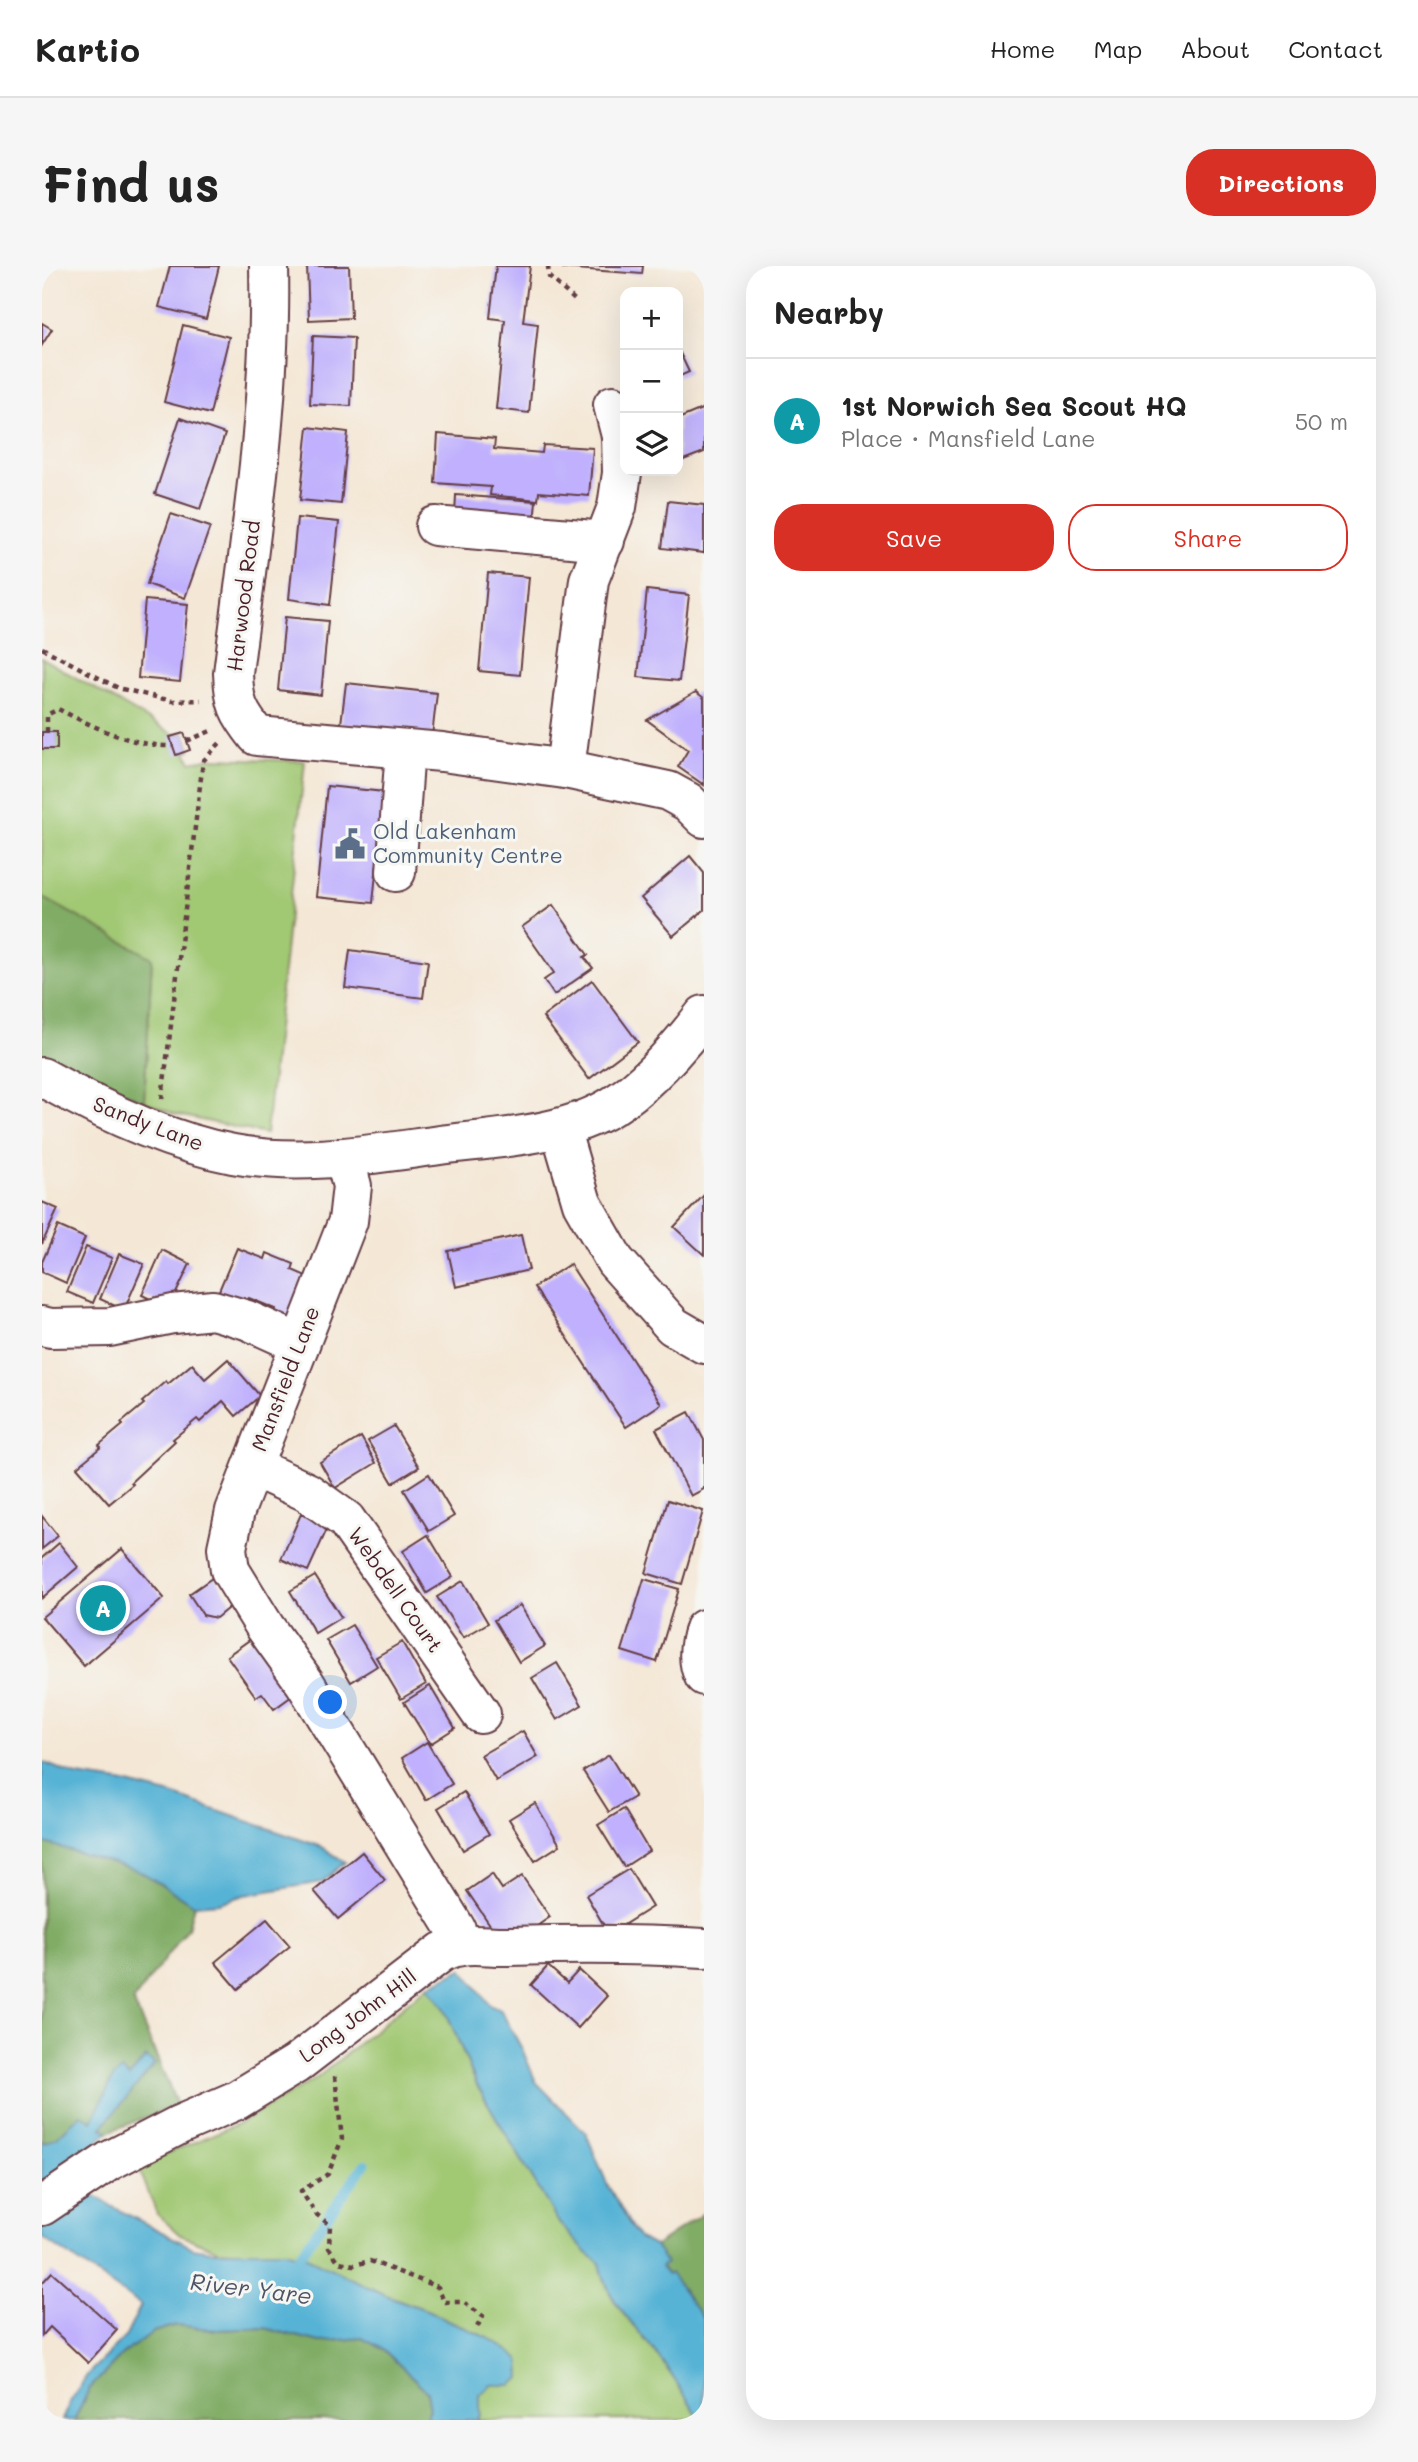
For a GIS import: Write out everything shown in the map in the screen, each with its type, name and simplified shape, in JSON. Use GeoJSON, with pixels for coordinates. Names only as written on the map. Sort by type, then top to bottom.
{"type":"FeatureCollection","features":[{"type":"Feature","properties":{"kind":"street","name":"Harwood Road"},"geometry":{"type":"LineString","coordinates":[[238,708],[233,673],[253,516],[270,332],[269,266]]}},
{"type":"Feature","properties":{"kind":"street"},"geometry":{"type":"LineString","coordinates":[[565,769],[589,580],[617,507],[622,473],[621,436],[613,405]]}},
{"type":"Feature","properties":{"kind":"street"},"geometry":{"type":"LineString","coordinates":[[435,526],[605,541]]}},
{"type":"Feature","properties":{"kind":"street"},"geometry":{"type":"LineString","coordinates":[[238,708],[257,736],[405,749],[565,769],[668,791],[688,802],[704,818]]}},
{"type":"Feature","properties":{"kind":"street"},"geometry":{"type":"LineString","coordinates":[[396,872],[405,749]]}},
{"type":"Feature","properties":{"kind":"street"},"geometry":{"type":"LineString","coordinates":[[344,1157],[498,1139],[561,1128],[614,1105],[656,1070],[704,1015]]}},
{"type":"Feature","properties":{"kind":"street","name":"Sandy Lane"},"geometry":{"type":"LineString","coordinates":[[42,1077],[77,1096],[178,1140],[233,1154],[273,1159],[344,1157]]}},
{"type":"Feature","properties":{"kind":"street"},"geometry":{"type":"LineString","coordinates":[[561,1128],[582,1203],[615,1261],[673,1326],[704,1344]]}},
{"type":"Feature","properties":{"kind":"street","name":"Mansfield Lane"},"geometry":{"type":"LineString","coordinates":[[344,1157],[352,1186],[348,1221],[235,1511],[227,1548],[230,1570],[265,1627],[305,1683],[456,1929],[450,1948]]}},
{"type":"Feature","properties":{"kind":"street"},"geometry":{"type":"LineString","coordinates":[[42,1326],[110,1327],[173,1314],[213,1310],[247,1320],[300,1344]]}},
{"type":"Feature","properties":{"kind":"street","name":"Webdell Court"},"geometry":{"type":"LineString","coordinates":[[253,1467],[307,1492],[346,1520],[481,1714]]}},
{"type":"Feature","properties":{"kind":"street"},"geometry":{"type":"LineString","coordinates":[[704,1629],[698,1645],[701,1672],[704,1676]]}},
{"type":"Feature","properties":{"kind":"street"},"geometry":{"type":"LineString","coordinates":[[450,1948],[630,1944],[704,1948]]}},
{"type":"Feature","properties":{"kind":"street","name":"Long John Hill"},"geometry":{"type":"LineString","coordinates":[[42,2206],[109,2161],[179,2125],[237,2100],[296,2064],[450,1948]]}},
{"type":"Feature","properties":{"kind":"path"},"geometry":{"type":"LineString","coordinates":[[548,266],[549,277],[576,301]]}},
{"type":"Feature","properties":{"kind":"path"},"geometry":{"type":"LineString","coordinates":[[42,648],[118,688],[172,701],[238,708],[203,761],[162,1102]]}},
{"type":"Feature","properties":{"kind":"path"},"geometry":{"type":"LineString","coordinates":[[47,732],[47,715],[58,709],[131,739],[173,746]]}},
{"type":"Feature","properties":{"kind":"path"},"geometry":{"type":"LineString","coordinates":[[331,2038],[342,2138],[328,2174],[301,2191],[321,2218],[329,2224],[329,2248],[339,2262],[354,2265],[370,2261],[438,2287],[444,2302],[463,2302],[483,2316],[476,2329]]}},
{"type":"Feature","properties":{"kind":"green space"},"geometry":{"type":"Polygon","coordinates":[[[42,658],[175,735],[184,733],[190,750],[186,752],[191,762],[213,758],[305,761],[266,1134],[174,1114],[144,1101],[152,958],[42,897],[42,749],[56,749],[57,732],[42,732],[42,658]]]}},
{"type":"Feature","properties":{"kind":"green space"},"geometry":{"type":"Polygon","coordinates":[[[42,897],[152,958],[144,1101],[82,1075],[42,1054],[42,897]]]}},
{"type":"Feature","properties":{"kind":"green space"},"geometry":{"type":"Polygon","coordinates":[[[42,1841],[140,1871],[194,1905],[188,1928],[133,2001],[177,2105],[108,2132],[81,2114],[57,2137],[42,2143],[42,1841]]]}},
{"type":"Feature","properties":{"kind":"green space"},"geometry":{"type":"Polygon","coordinates":[[[428,1986],[445,2009],[477,2085],[559,2223],[600,2263],[615,2302],[664,2364],[701,2420],[477,2420],[480,2415],[480,2395],[491,2384],[511,2385],[519,2359],[496,2342],[300,2255],[218,2250],[180,2235],[157,2214],[138,2166],[242,2122],[317,2078],[428,1986]]]}},
{"type":"Feature","properties":{"kind":"green space"},"geometry":{"type":"Polygon","coordinates":[[[704,2213],[704,2320],[670,2274],[667,2275],[661,2267],[665,2263],[655,2246],[704,2213]]]}},
{"type":"Feature","properties":{"kind":"green space"},"geometry":{"type":"Polygon","coordinates":[[[176,2325],[217,2330],[265,2328],[320,2342],[362,2338],[383,2349],[427,2391],[430,2409],[425,2420],[74,2420],[89,2389],[123,2354],[153,2332],[176,2325]]]}},
{"type":"Feature","properties":{"kind":"water"},"geometry":{"type":"Polygon","coordinates":[[[42,1762],[77,1776],[120,1782],[172,1795],[322,1847],[345,1862],[322,1882],[244,1895],[219,1903],[194,1905],[140,1871],[42,1842],[42,1762]]]}},
{"type":"Feature","properties":{"kind":"water"},"geometry":{"type":"Polygon","coordinates":[[[462,1969],[491,2006],[500,2009],[536,2082],[586,2133],[607,2184],[633,2230],[639,2238],[655,2246],[666,2263],[661,2267],[667,2275],[670,2273],[704,2320],[704,2420],[701,2420],[664,2364],[623,2313],[609,2291],[600,2263],[559,2223],[477,2085],[445,2009],[428,1986],[462,1969]]]}},
{"type":"Feature","properties":{"kind":"water","name":"River Yare"},"geometry":{"type":"Polygon","coordinates":[[[146,2057],[155,2064],[102,2127],[108,2132],[60,2174],[111,2206],[193,2248],[212,2251],[285,2251],[309,2258],[383,2294],[429,2311],[496,2342],[520,2359],[521,2378],[511,2385],[491,2385],[480,2395],[480,2415],[477,2420],[425,2420],[430,2409],[427,2391],[383,2349],[362,2338],[320,2342],[265,2328],[217,2330],[176,2325],[153,2332],[123,2354],[89,2389],[74,2420],[62,2420],[88,2374],[126,2336],[141,2305],[42,2237],[42,2143],[57,2137],[81,2114],[92,2121],[113,2078],[122,2070],[129,2077],[146,2057]]]}},
{"type":"Feature","properties":{"kind":"building"},"geometry":{"type":"Polygon","coordinates":[[[170,266],[219,266],[206,319],[159,307],[170,266]]]}},
{"type":"Feature","properties":{"kind":"building"},"geometry":{"type":"Polygon","coordinates":[[[307,266],[349,266],[351,318],[309,320],[307,266]]]}},
{"type":"Feature","properties":{"kind":"building"},"geometry":{"type":"Polygon","coordinates":[[[496,266],[530,266],[523,322],[538,324],[529,413],[496,409],[505,320],[490,318],[496,266]]]}},
{"type":"Feature","properties":{"kind":"building"},"geometry":{"type":"Polygon","coordinates":[[[563,266],[643,266],[642,274],[563,266]]]}},
{"type":"Feature","properties":{"kind":"building"},"geometry":{"type":"Polygon","coordinates":[[[42,323],[52,329],[42,345],[42,323]]]}},
{"type":"Feature","properties":{"kind":"building"},"geometry":{"type":"Polygon","coordinates":[[[183,325],[229,337],[210,414],[164,402],[183,325]]]}},
{"type":"Feature","properties":{"kind":"building"},"geometry":{"type":"Polygon","coordinates":[[[313,336],[354,338],[351,406],[310,404],[313,336]]]}},
{"type":"Feature","properties":{"kind":"building"},"geometry":{"type":"Polygon","coordinates":[[[683,359],[689,372],[683,375],[683,359]]]}},
{"type":"Feature","properties":{"kind":"building"},"geometry":{"type":"Polygon","coordinates":[[[704,408],[704,452],[683,460],[683,417],[704,408]]]}},
{"type":"Feature","properties":{"kind":"building"},"geometry":{"type":"Polygon","coordinates":[[[180,418],[225,434],[200,509],[155,494],[180,418]]]}},
{"type":"Feature","properties":{"kind":"building"},"geometry":{"type":"Polygon","coordinates":[[[308,427],[348,432],[341,504],[300,500],[308,427]]]}},
{"type":"Feature","properties":{"kind":"building"},"geometry":{"type":"Polygon","coordinates":[[[438,434],[495,439],[494,449],[542,453],[543,445],[593,448],[589,496],[539,492],[538,500],[490,495],[491,487],[435,483],[438,434]]]}},
{"type":"Feature","properties":{"kind":"building"},"geometry":{"type":"Polygon","coordinates":[[[456,495],[536,501],[534,522],[455,516],[456,495]]]}},
{"type":"Feature","properties":{"kind":"building"},"geometry":{"type":"Polygon","coordinates":[[[668,501],[704,505],[704,553],[662,548],[668,501]]]}},
{"type":"Feature","properties":{"kind":"building"},"geometry":{"type":"Polygon","coordinates":[[[171,514],[210,527],[185,598],[147,584],[171,514]]]}},
{"type":"Feature","properties":{"kind":"building"},"geometry":{"type":"Polygon","coordinates":[[[297,518],[339,522],[330,605],[289,599],[297,518]]]}},
{"type":"Feature","properties":{"kind":"building"},"geometry":{"type":"Polygon","coordinates":[[[488,573],[529,577],[520,675],[479,671],[488,573]]]}},
{"type":"Feature","properties":{"kind":"building"},"geometry":{"type":"Polygon","coordinates":[[[647,590],[689,595],[679,681],[638,677],[647,590]]]}},
{"type":"Feature","properties":{"kind":"building"},"geometry":{"type":"Polygon","coordinates":[[[145,600],[188,604],[180,682],[138,678],[145,600]]]}},
{"type":"Feature","properties":{"kind":"building"},"geometry":{"type":"Polygon","coordinates":[[[285,617],[328,621],[321,695],[278,690],[285,617]]]}},
{"type":"Feature","properties":{"kind":"building"},"geometry":{"type":"Polygon","coordinates":[[[346,683],[437,693],[432,736],[341,724],[346,683]]]}},
{"type":"Feature","properties":{"kind":"building"},"geometry":{"type":"Polygon","coordinates":[[[696,692],[704,698],[704,785],[678,767],[688,750],[647,720],[696,692]]]}},
{"type":"Feature","properties":{"kind":"building"},"geometry":{"type":"Polygon","coordinates":[[[42,732],[57,732],[57,749],[42,749],[42,732]]]}},
{"type":"Feature","properties":{"kind":"building"},"geometry":{"type":"Polygon","coordinates":[[[184,733],[190,750],[176,755],[170,737],[184,733]]]}},
{"type":"Feature","properties":{"kind":"building","name":"Old Lakenham Community Centre"},"geometry":{"type":"Polygon","coordinates":[[[327,786],[384,792],[373,903],[316,897],[327,786]]]}},
{"type":"Feature","properties":{"kind":"building"},"geometry":{"type":"Polygon","coordinates":[[[690,856],[704,873],[704,910],[673,936],[641,898],[690,856]]]}},
{"type":"Feature","properties":{"kind":"building"},"geometry":{"type":"Polygon","coordinates":[[[553,905],[588,955],[584,957],[593,968],[554,995],[544,980],[554,973],[522,927],[553,905]]]}},
{"type":"Feature","properties":{"kind":"building"},"geometry":{"type":"Polygon","coordinates":[[[350,950],[428,961],[423,998],[345,988],[350,950]]]}},
{"type":"Feature","properties":{"kind":"building"},"geometry":{"type":"Polygon","coordinates":[[[592,980],[638,1042],[589,1079],[543,1017],[592,980]]]}},
{"type":"Feature","properties":{"kind":"building"},"geometry":{"type":"Polygon","coordinates":[[[704,1195],[704,1255],[674,1227],[704,1195]]]}},
{"type":"Feature","properties":{"kind":"building"},"geometry":{"type":"Polygon","coordinates":[[[42,1202],[58,1209],[42,1244],[42,1202]]]}},
{"type":"Feature","properties":{"kind":"building"},"geometry":{"type":"Polygon","coordinates":[[[58,1226],[85,1238],[66,1283],[42,1272],[42,1262],[58,1226]]]}},
{"type":"Feature","properties":{"kind":"building"},"geometry":{"type":"Polygon","coordinates":[[[521,1235],[529,1270],[456,1287],[448,1251],[521,1235]]]}},
{"type":"Feature","properties":{"kind":"building"},"geometry":{"type":"Polygon","coordinates":[[[86,1247],[112,1258],[93,1303],[67,1292],[86,1247]]]}},
{"type":"Feature","properties":{"kind":"building"},"geometry":{"type":"Polygon","coordinates":[[[237,1248],[265,1259],[267,1253],[294,1264],[292,1270],[320,1282],[301,1327],[273,1316],[276,1309],[249,1298],[246,1304],[218,1293],[237,1248]]]}},
{"type":"Feature","properties":{"kind":"building"},"geometry":{"type":"Polygon","coordinates":[[[162,1250],[190,1264],[169,1308],[142,1295],[162,1250]]]}},
{"type":"Feature","properties":{"kind":"building"},"geometry":{"type":"Polygon","coordinates":[[[119,1254],[144,1264],[124,1310],[100,1299],[119,1254]]]}},
{"type":"Feature","properties":{"kind":"building"},"geometry":{"type":"Polygon","coordinates":[[[570,1264],[661,1404],[626,1427],[534,1287],[570,1264]]]}},
{"type":"Feature","properties":{"kind":"building"},"geometry":{"type":"Polygon","coordinates":[[[228,1359],[260,1396],[236,1416],[223,1401],[200,1422],[197,1419],[173,1439],[175,1441],[131,1482],[133,1484],[109,1504],[77,1467],[101,1447],[99,1445],[123,1425],[121,1423],[166,1381],[168,1384],[192,1364],[205,1379],[228,1359]]]}},
{"type":"Feature","properties":{"kind":"building"},"geometry":{"type":"Polygon","coordinates":[[[689,1412],[704,1440],[704,1489],[691,1496],[656,1429],[689,1412]]]}},
{"type":"Feature","properties":{"kind":"building"},"geometry":{"type":"Polygon","coordinates":[[[394,1426],[419,1467],[393,1483],[368,1441],[394,1426]]]}},
{"type":"Feature","properties":{"kind":"building"},"geometry":{"type":"Polygon","coordinates":[[[361,1437],[376,1463],[335,1488],[320,1462],[361,1437]]]}},
{"type":"Feature","properties":{"kind":"building"},"geometry":{"type":"Polygon","coordinates":[[[429,1474],[454,1516],[429,1531],[404,1490],[429,1474]]]}},
{"type":"Feature","properties":{"kind":"building"},"geometry":{"type":"Polygon","coordinates":[[[668,1500],[703,1511],[682,1584],[646,1573],[668,1500]]]}},
{"type":"Feature","properties":{"kind":"building"},"geometry":{"type":"Polygon","coordinates":[[[301,1514],[328,1527],[308,1571],[281,1559],[301,1514]]]}},
{"type":"Feature","properties":{"kind":"building"},"geometry":{"type":"Polygon","coordinates":[[[42,1516],[58,1536],[42,1549],[42,1516]]]}},
{"type":"Feature","properties":{"kind":"building"},"geometry":{"type":"Polygon","coordinates":[[[428,1535],[453,1577],[427,1593],[403,1551],[428,1535]]]}},
{"type":"Feature","properties":{"kind":"building"},"geometry":{"type":"Polygon","coordinates":[[[59,1543],[78,1567],[42,1598],[42,1558],[59,1543]]]}},
{"type":"Feature","properties":{"kind":"building"},"geometry":{"type":"Polygon","coordinates":[[[122,1549],[164,1598],[84,1666],[42,1617],[122,1549]]]}},
{"type":"Feature","properties":{"kind":"building"},"geometry":{"type":"Polygon","coordinates":[[[215,1576],[233,1604],[216,1618],[203,1615],[189,1594],[215,1576]]]}},
{"type":"Feature","properties":{"kind":"building"},"geometry":{"type":"Polygon","coordinates":[[[315,1576],[341,1617],[315,1633],[290,1591],[315,1576]]]}},
{"type":"Feature","properties":{"kind":"building"},"geometry":{"type":"Polygon","coordinates":[[[644,1579],[679,1589],[657,1662],[622,1651],[644,1579]]]}},
{"type":"Feature","properties":{"kind":"building"},"geometry":{"type":"Polygon","coordinates":[[[463,1581],[488,1623],[463,1638],[437,1597],[463,1581]]]}},
{"type":"Feature","properties":{"kind":"building"},"geometry":{"type":"Polygon","coordinates":[[[520,1605],[545,1646],[519,1662],[494,1620],[520,1605]]]}},
{"type":"Feature","properties":{"kind":"building"},"geometry":{"type":"Polygon","coordinates":[[[352,1625],[377,1666],[351,1682],[326,1640],[352,1625]]]}},
{"type":"Feature","properties":{"kind":"building"},"geometry":{"type":"Polygon","coordinates":[[[255,1636],[296,1693],[274,1709],[262,1693],[256,1697],[227,1656],[255,1636]]]}},
{"type":"Feature","properties":{"kind":"building"},"geometry":{"type":"Polygon","coordinates":[[[402,1642],[426,1684],[401,1699],[376,1657],[402,1642]]]}},
{"type":"Feature","properties":{"kind":"building"},"geometry":{"type":"Polygon","coordinates":[[[557,1663],[582,1705],[557,1720],[532,1678],[557,1663]]]}},
{"type":"Feature","properties":{"kind":"building"},"geometry":{"type":"Polygon","coordinates":[[[430,1686],[455,1728],[430,1744],[404,1702],[430,1686]]]}},
{"type":"Feature","properties":{"kind":"building"},"geometry":{"type":"Polygon","coordinates":[[[523,1731],[538,1757],[496,1781],[481,1755],[523,1731]]]}},
{"type":"Feature","properties":{"kind":"building"},"geometry":{"type":"Polygon","coordinates":[[[427,1742],[452,1784],[426,1800],[402,1758],[427,1742]]]}},
{"type":"Feature","properties":{"kind":"building"},"geometry":{"type":"Polygon","coordinates":[[[609,1755],[635,1797],[609,1812],[583,1771],[609,1755]]]}},
{"type":"Feature","properties":{"kind":"building"},"geometry":{"type":"Polygon","coordinates":[[[464,1792],[489,1834],[463,1850],[438,1808],[464,1792]]]}},
{"type":"Feature","properties":{"kind":"building"},"geometry":{"type":"Polygon","coordinates":[[[535,1803],[560,1845],[535,1861],[509,1819],[535,1803]]]}},
{"type":"Feature","properties":{"kind":"building"},"geometry":{"type":"Polygon","coordinates":[[[624,1809],[649,1851],[624,1867],[598,1825],[624,1809]]]}},
{"type":"Feature","properties":{"kind":"building"},"geometry":{"type":"Polygon","coordinates":[[[362,1852],[385,1880],[338,1919],[314,1891],[362,1852]]]}},
{"type":"Feature","properties":{"kind":"building"},"geometry":{"type":"Polygon","coordinates":[[[629,1869],[652,1907],[609,1934],[586,1895],[629,1869]]]}},
{"type":"Feature","properties":{"kind":"building"},"geometry":{"type":"Polygon","coordinates":[[[492,1874],[502,1889],[522,1876],[550,1917],[528,1932],[495,1932],[467,1891],[492,1874]]]}},
{"type":"Feature","properties":{"kind":"building"},"geometry":{"type":"Polygon","coordinates":[[[267,1919],[290,1946],[238,1989],[215,1962],[267,1919]]]}},
{"type":"Feature","properties":{"kind":"building"},"geometry":{"type":"Polygon","coordinates":[[[548,1966],[567,1983],[579,1970],[607,1996],[578,2028],[531,1985],[548,1966]]]}},
{"type":"Feature","properties":{"kind":"building"},"geometry":{"type":"Polygon","coordinates":[[[52,2272],[117,2330],[88,2363],[50,2327],[42,2336],[42,2283],[52,2272]]]}},
{"type":"Feature","properties":{"kind":"waterway"},"geometry":{"type":"LineString","coordinates":[[300,2255],[365,2164]]}},
{"type":"Feature","properties":{"kind":"place","name":"Old Lakenham Community Centre"},"geometry":{"type":"Point","coordinates":[350,844]}},
{"type":"Feature","properties":{"kind":"place","name":"1st Norwich Sea Scout HQ"},"geometry":{"type":"Point","coordinates":[103,1608]}}]}
